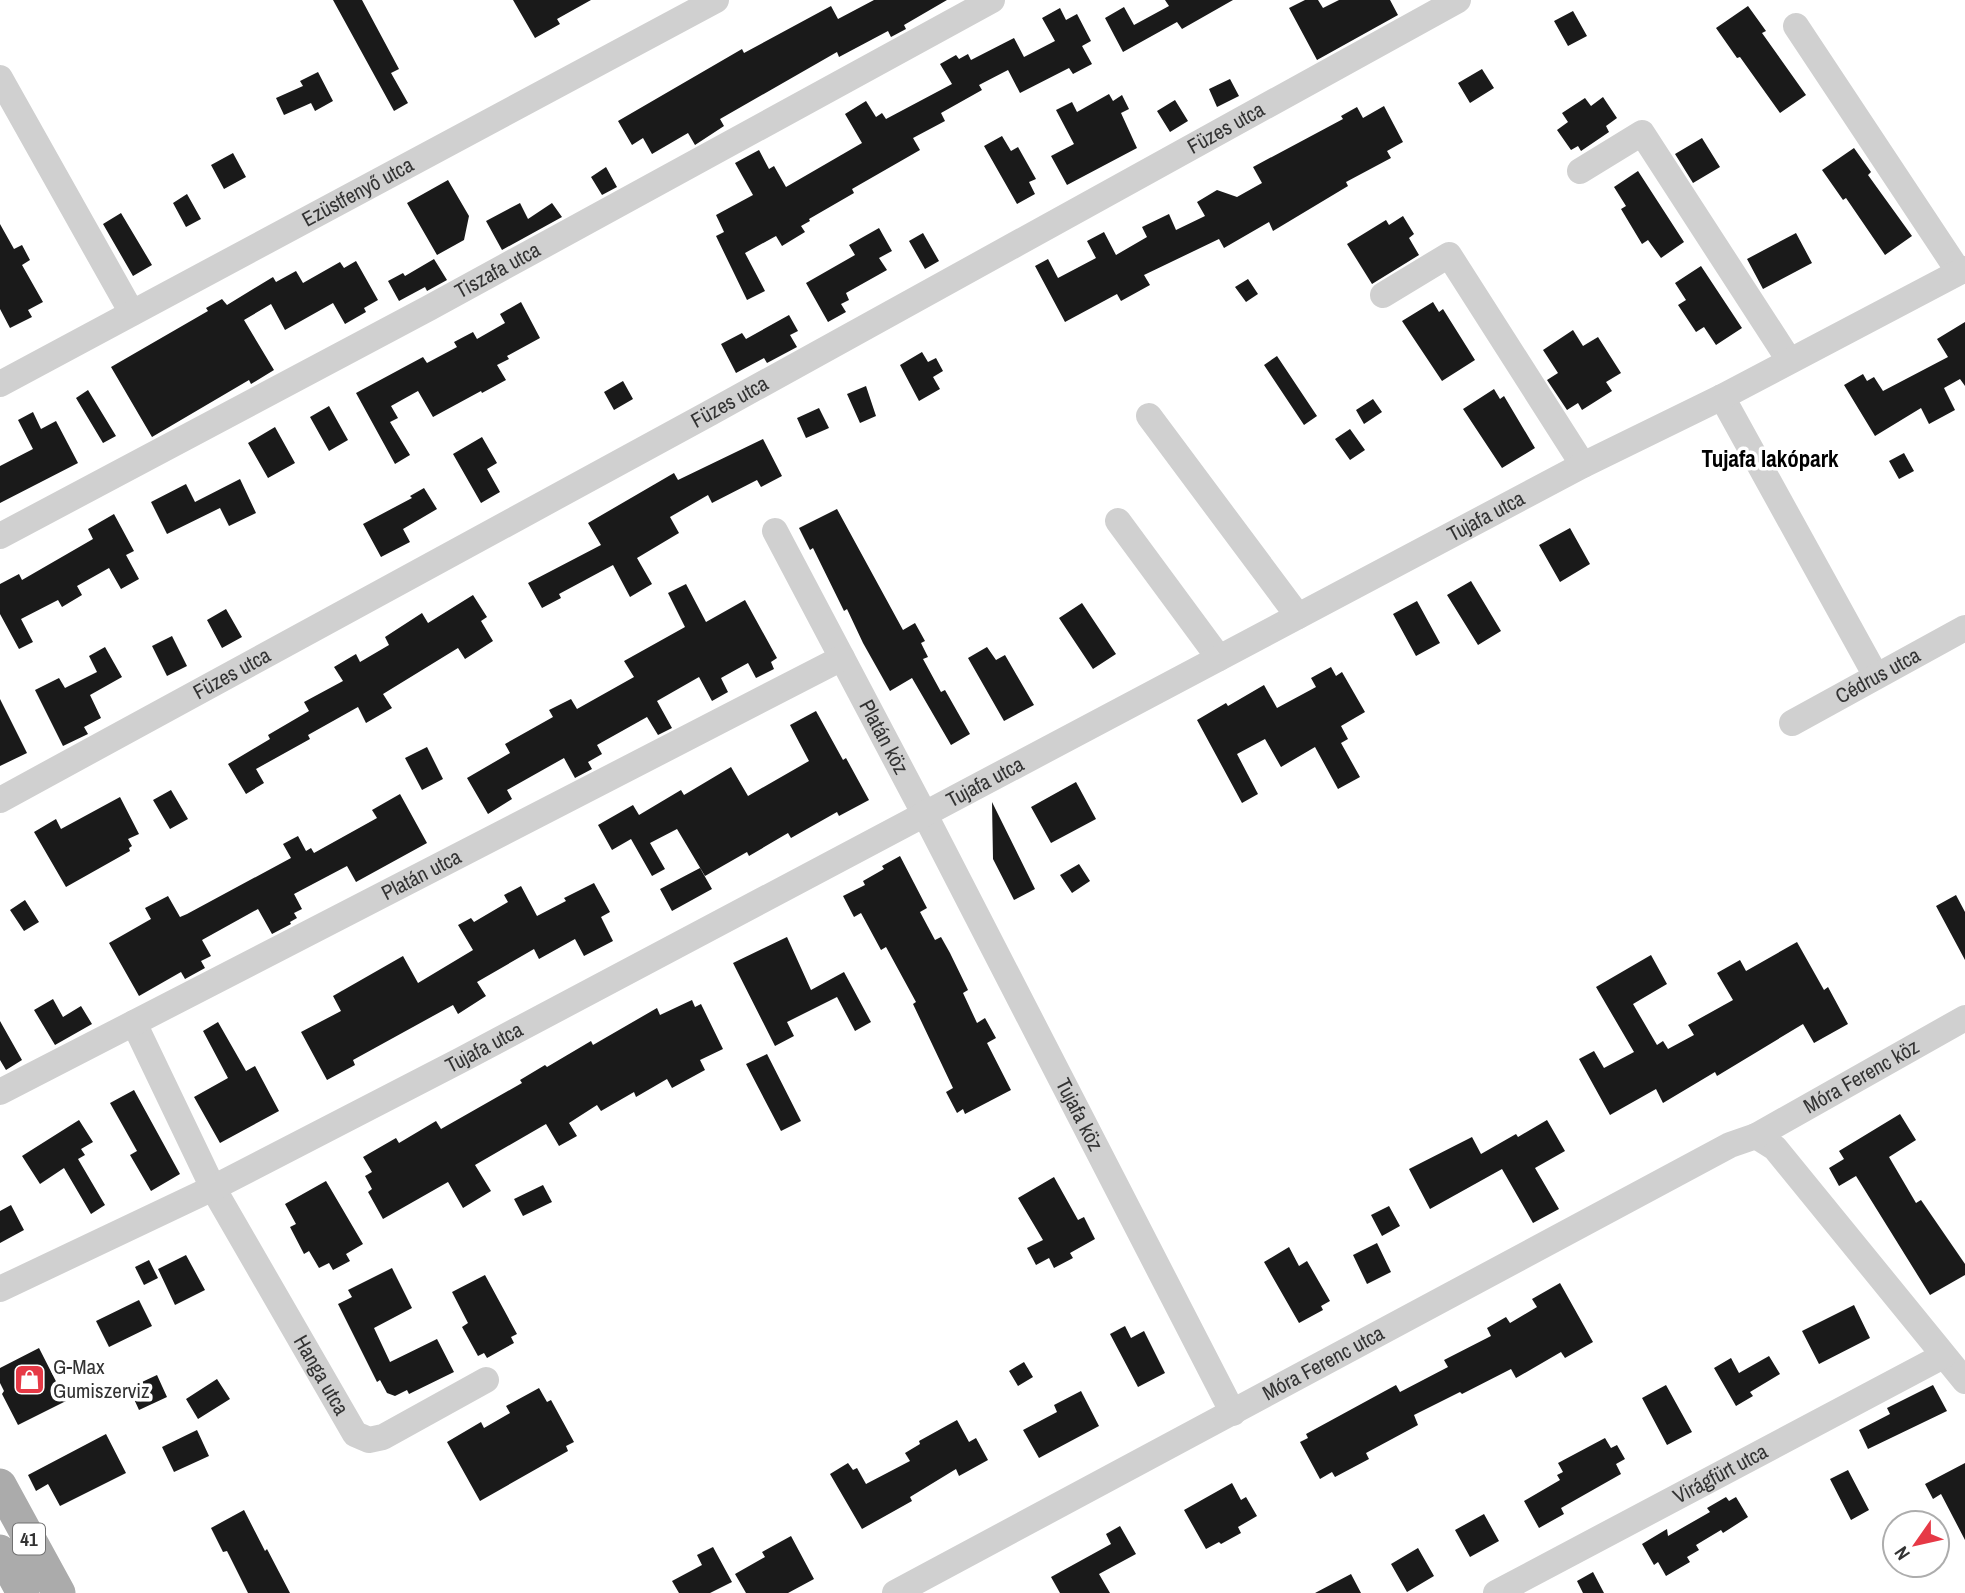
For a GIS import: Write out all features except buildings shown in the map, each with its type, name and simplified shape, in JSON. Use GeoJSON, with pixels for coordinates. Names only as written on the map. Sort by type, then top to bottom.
{"type":"FeatureCollection","features":[{"type":"Feature","properties":{"kind":"main road","name":"41"},"geometry":{"type":"LineString","coordinates":[[0,1485],[59,1593]]}},
{"type":"Feature","properties":{"kind":"main road","name":"41"},"geometry":{"type":"LineString","coordinates":[[0,1551],[23,1593]]}},
{"type":"Feature","properties":{"kind":"street","name":"Ezüstfenyő utca"},"geometry":{"type":"LineString","coordinates":[[0,384],[716,0]]}},
{"type":"Feature","properties":{"kind":"street","name":"Tiszafa utca"},"geometry":{"type":"LineString","coordinates":[[0,537],[429,308],[992,0]]}},
{"type":"Feature","properties":{"kind":"street","name":"Füzes utca"},"geometry":{"type":"LineString","coordinates":[[0,800],[1458,0]]}},
{"type":"Feature","properties":{"kind":"street"},"geometry":{"type":"LineString","coordinates":[[1797,26],[1962,271]]}},
{"type":"Feature","properties":{"kind":"street"},"geometry":{"type":"LineString","coordinates":[[0,78],[132,313]]}},
{"type":"Feature","properties":{"kind":"street"},"geometry":{"type":"LineString","coordinates":[[1580,171],[1642,133],[1789,360]]}},
{"type":"Feature","properties":{"kind":"street"},"geometry":{"type":"LineString","coordinates":[[1384,295],[1449,255],[1583,465]]}},
{"type":"Feature","properties":{"kind":"street","name":"Tujafa utca"},"geometry":{"type":"LineString","coordinates":[[0,1289],[213,1188],[485,1048],[1583,465],[1722,397],[1962,271]]}},
{"type":"Feature","properties":{"kind":"street"},"geometry":{"type":"LineString","coordinates":[[1722,397],[1876,676]]}},
{"type":"Feature","properties":{"kind":"street"},"geometry":{"type":"LineString","coordinates":[[1149,416],[1298,617]]}},
{"type":"Feature","properties":{"kind":"street"},"geometry":{"type":"LineString","coordinates":[[1118,521],[1219,658]]}},
{"type":"Feature","properties":{"kind":"street","name":"Platán köz"},"geometry":{"type":"LineString","coordinates":[[775,531],[925,815]]}},
{"type":"Feature","properties":{"kind":"street","name":"Cédrus utca"},"geometry":{"type":"LineString","coordinates":[[1792,723],[1965,628]]}},
{"type":"Feature","properties":{"kind":"street","name":"Platán utca"},"geometry":{"type":"LineString","coordinates":[[0,1092],[842,658]]}},
{"type":"Feature","properties":{"kind":"street","name":"Tujafa köz"},"geometry":{"type":"LineString","coordinates":[[925,815],[1233,1413]]}},
{"type":"Feature","properties":{"kind":"street","name":"Móra Ferenc köz"},"geometry":{"type":"LineString","coordinates":[[1756,1136],[1965,1018]]}},
{"type":"Feature","properties":{"kind":"street"},"geometry":{"type":"LineString","coordinates":[[134,1023],[213,1188]]}},
{"type":"Feature","properties":{"kind":"street"},"geometry":{"type":"LineString","coordinates":[[1756,1136],[1775,1148],[1965,1381]]}},
{"type":"Feature","properties":{"kind":"street","name":"Móra Ferenc utca"},"geometry":{"type":"LineString","coordinates":[[895,1593],[1730,1145],[1756,1136]]}},
{"type":"Feature","properties":{"kind":"street","name":"Hanga utca"},"geometry":{"type":"LineString","coordinates":[[213,1188],[355,1434],[369,1440],[383,1437],[486,1380]]}},
{"type":"Feature","properties":{"kind":"street","name":"Virágfürt utca"},"geometry":{"type":"LineString","coordinates":[[1496,1593],[1943,1356]]}},
{"type":"Feature","properties":{"kind":"place","name":"G-Max Gumiszerviz"},"geometry":{"type":"Point","coordinates":[30,1379]}},
{"type":"Feature","properties":{"kind":"district","name":"Tujafa lakópark"},"geometry":{"type":"Point","coordinates":[1770,459]}}]}
